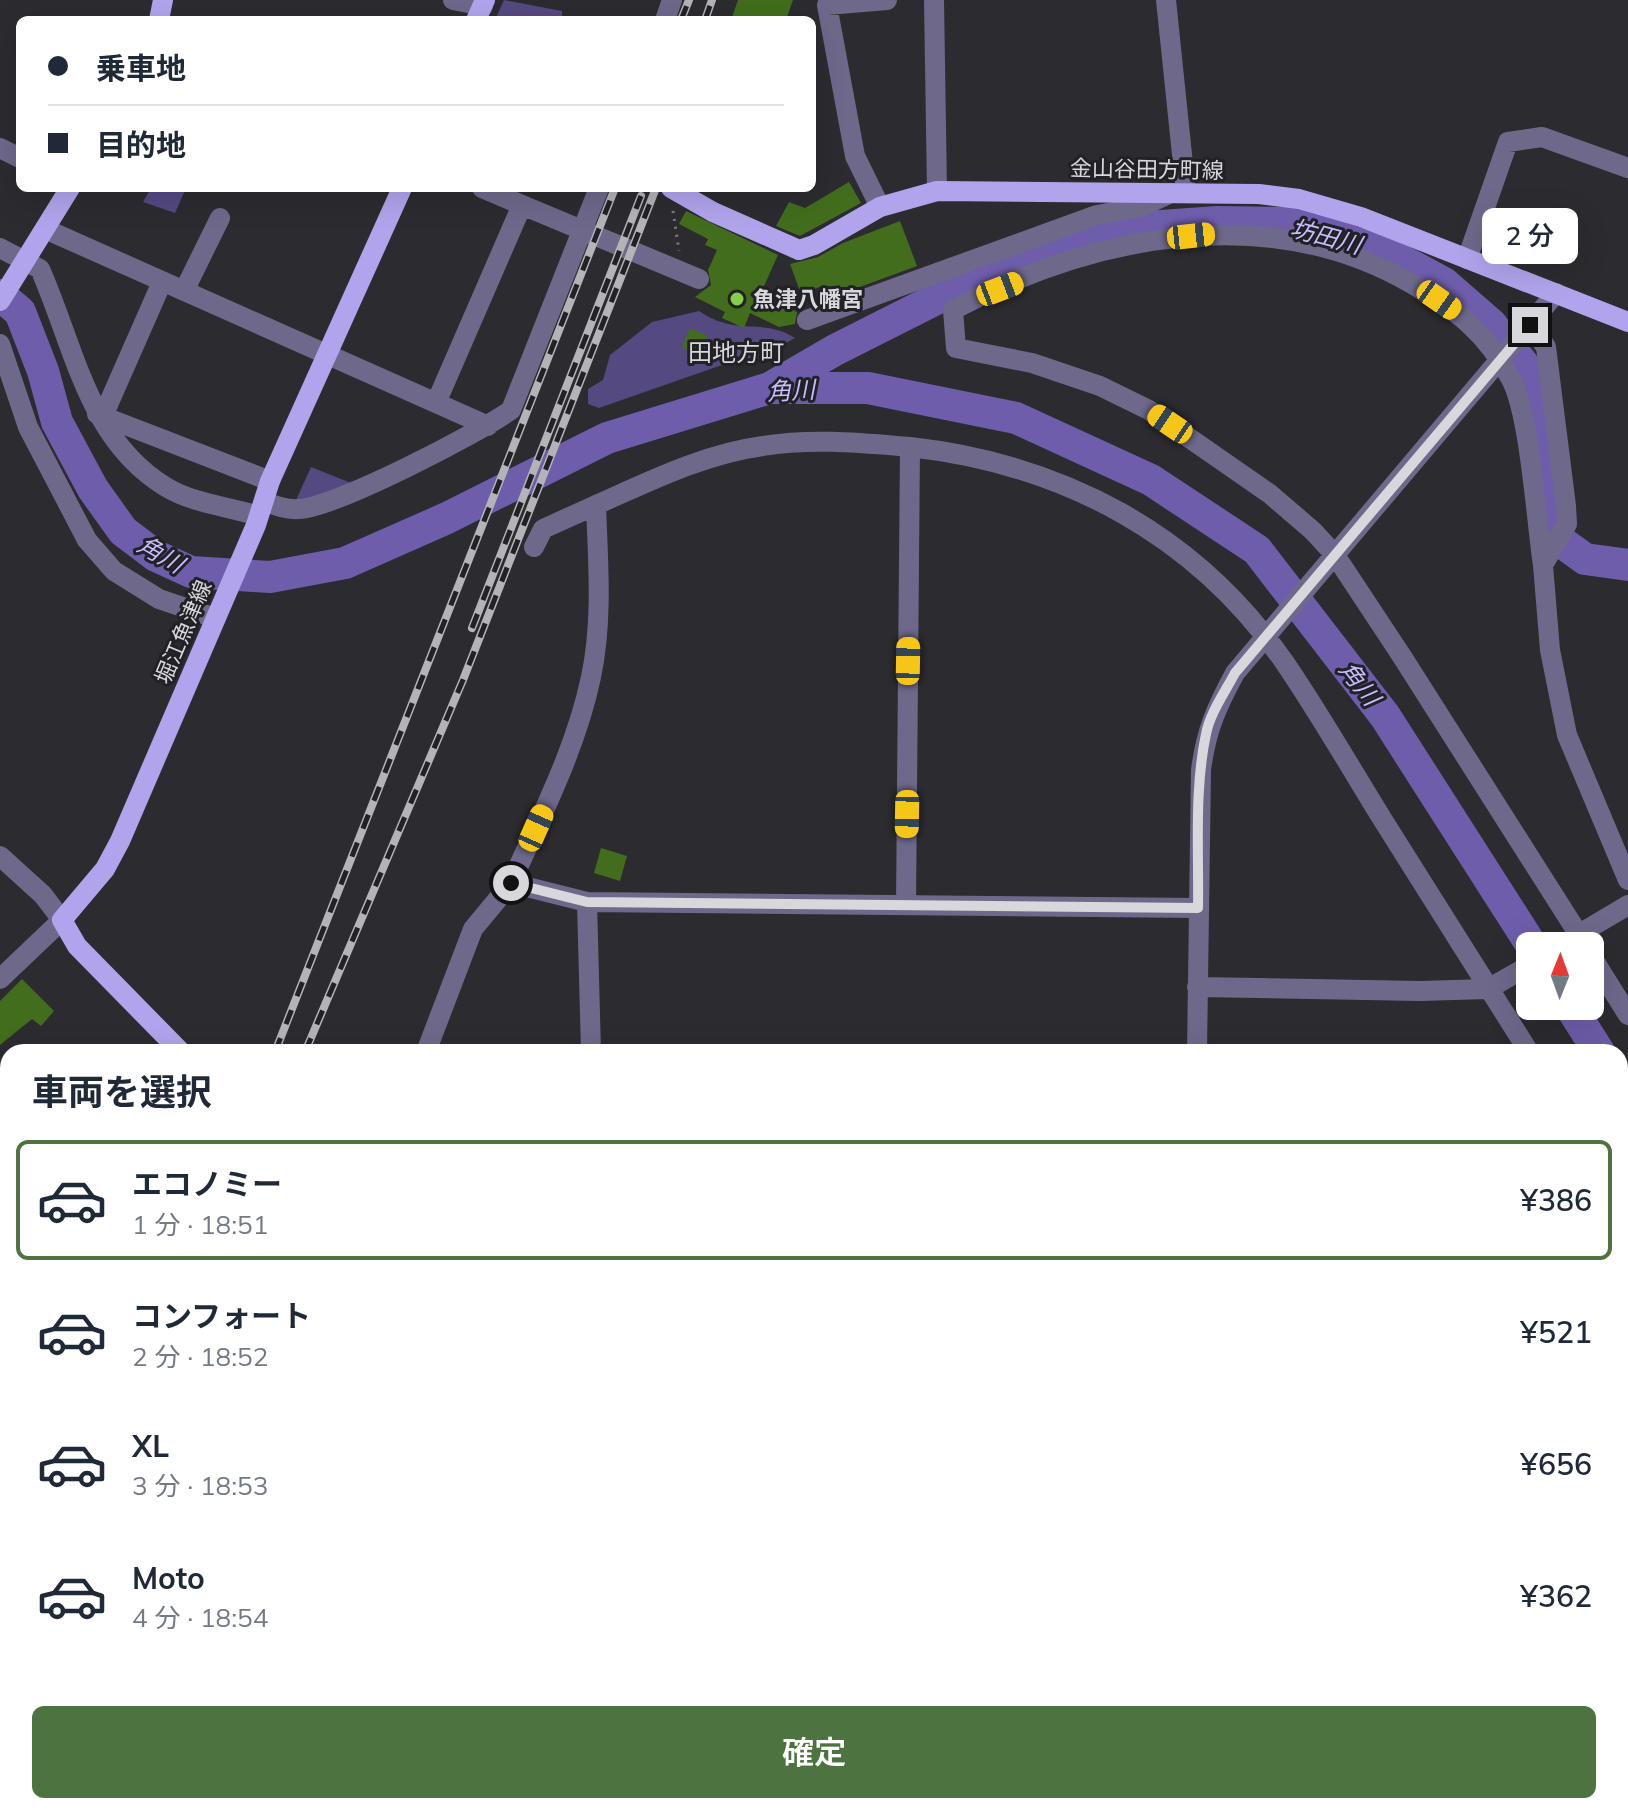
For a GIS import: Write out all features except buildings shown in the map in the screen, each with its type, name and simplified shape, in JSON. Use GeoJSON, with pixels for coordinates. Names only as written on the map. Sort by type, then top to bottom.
{"type":"FeatureCollection","features":[{"type":"Feature","properties":{"kind":"main road","name":"金山谷田方町線"},"geometry":{"type":"LineString","coordinates":[[671,195],[799,250],[814,245],[880,207],[937,191],[1259,194],[1299,199],[1361,217],[1628,322]]}},
{"type":"Feature","properties":{"kind":"main road"},"geometry":{"type":"LineString","coordinates":[[0,301],[68,192]]}},
{"type":"Feature","properties":{"kind":"main road","name":"堀江魚津線"},"geometry":{"type":"LineString","coordinates":[[62,920],[105,869],[120,841],[259,514],[270,481],[400,192]]}},
{"type":"Feature","properties":{"kind":"main road"},"geometry":{"type":"LineString","coordinates":[[62,920],[77,946],[173,1044]]}},
{"type":"Feature","properties":{"kind":"street"},"geometry":{"type":"LineString","coordinates":[[453,0],[481,9]]}},
{"type":"Feature","properties":{"kind":"street"},"geometry":{"type":"LineString","coordinates":[[880,207],[855,156],[827,5],[887,0]]}},
{"type":"Feature","properties":{"kind":"street"},"geometry":{"type":"LineString","coordinates":[[934,0],[937,191]]}},
{"type":"Feature","properties":{"kind":"street"},"geometry":{"type":"LineString","coordinates":[[807,320],[1097,215],[1141,207],[1179,193],[1166,0]]}},
{"type":"Feature","properties":{"kind":"street"},"geometry":{"type":"LineString","coordinates":[[1467,259],[1508,142],[1542,137],[1628,168]]}},
{"type":"Feature","properties":{"kind":"street"},"geometry":{"type":"LineString","coordinates":[[491,192],[691,275]]}},
{"type":"Feature","properties":{"kind":"street"},"geometry":{"type":"LineString","coordinates":[[0,248],[22,264],[40,269],[62,318],[97,414],[114,443],[166,487],[202,503],[233,506],[259,514],[281,508],[302,510],[343,496],[488,426],[511,410],[597,192]]}},
{"type":"Feature","properties":{"kind":"street"},"geometry":{"type":"LineString","coordinates":[[436,403],[522,205]]}},
{"type":"Feature","properties":{"kind":"street"},"geometry":{"type":"LineString","coordinates":[[184,291],[220,218]]}},
{"type":"Feature","properties":{"kind":"street"},"geometry":{"type":"LineString","coordinates":[[45,229],[488,426]]}},
{"type":"Feature","properties":{"kind":"street"},"geometry":{"type":"LineString","coordinates":[[1570,932],[1333,556],[1270,494],[1149,410],[1100,386],[1032,363],[956,348],[953,310],[1071,261],[1139,241],[1217,233],[1280,238],[1329,249],[1380,266],[1473,325],[1502,357],[1513,383],[1521,416],[1543,565],[1550,650],[1567,735],[1628,880]]}},
{"type":"Feature","properties":{"kind":"street"},"geometry":{"type":"LineString","coordinates":[[97,414],[107,407],[162,282]]}},
{"type":"Feature","properties":{"kind":"street"},"geometry":{"type":"LineString","coordinates":[[1197,1044],[1201,770],[1206,732],[1235,673],[1556,293]]}},
{"type":"Feature","properties":{"kind":"street"},"geometry":{"type":"LineString","coordinates":[[1527,329],[1546,347],[1566,506],[1567,524],[1543,565]]}},
{"type":"Feature","properties":{"kind":"street"},"geometry":{"type":"LineString","coordinates":[[0,344],[28,427],[87,540],[114,571],[159,599],[215,618]]}},
{"type":"Feature","properties":{"kind":"street"},"geometry":{"type":"LineString","coordinates":[[97,414],[270,481]]}},
{"type":"Feature","properties":{"kind":"street"},"geometry":{"type":"LineString","coordinates":[[534,547],[543,529],[596,505],[695,462],[762,446],[829,441],[953,452],[1017,466],[1064,482],[1122,513],[1213,580],[1267,636],[1493,987],[1525,1044]]}},
{"type":"Feature","properties":{"kind":"street"},"geometry":{"type":"LineString","coordinates":[[906,906],[910,447]]}},
{"type":"Feature","properties":{"kind":"street"},"geometry":{"type":"LineString","coordinates":[[429,1044],[473,929],[511,883],[572,745],[592,675],[599,595],[596,505]]}},
{"type":"Feature","properties":{"kind":"street"},"geometry":{"type":"LineString","coordinates":[[0,856],[43,895],[62,920],[0,979]]}},
{"type":"Feature","properties":{"kind":"street"},"geometry":{"type":"LineString","coordinates":[[511,883],[587,902],[1198,908]]}},
{"type":"Feature","properties":{"kind":"street"},"geometry":{"type":"LineString","coordinates":[[587,902],[591,1044]]}},
{"type":"Feature","properties":{"kind":"street"},"geometry":{"type":"LineString","coordinates":[[1587,932],[1628,905]]}},
{"type":"Feature","properties":{"kind":"street"},"geometry":{"type":"LineString","coordinates":[[1197,987],[1420,991],[1493,987],[1516,973]]}},
{"type":"Feature","properties":{"kind":"street"},"geometry":{"type":"LineString","coordinates":[[1604,976],[1628,1015]]}},
{"type":"Feature","properties":{"kind":"path"},"geometry":{"type":"LineString","coordinates":[[671,195],[691,275]]}},
{"type":"Feature","properties":{"kind":"shaded area"},"geometry":{"type":"Polygon","coordinates":[[[504,0],[562,11],[562,16],[497,16],[504,0]]]}},
{"type":"Feature","properties":{"kind":"shaded area"},"geometry":{"type":"Polygon","coordinates":[[[149,192],[184,192],[175,213],[143,202],[149,192]]]}},
{"type":"Feature","properties":{"kind":"shaded area"},"geometry":{"type":"Polygon","coordinates":[[[699,311],[725,323],[771,329],[795,338],[760,357],[719,366],[599,408],[588,404],[588,389],[603,380],[610,355],[652,322],[699,311]]]}},
{"type":"Feature","properties":{"kind":"shaded area"},"geometry":{"type":"Polygon","coordinates":[[[311,467],[361,487],[292,509],[311,467]]]}},
{"type":"Feature","properties":{"kind":"waterway","name":"坊田川"},"geometry":{"type":"LineString","coordinates":[[773,386],[835,350],[940,297],[1120,229],[1217,222],[1296,223],[1390,254],[1444,283],[1491,324],[1523,364],[1532,390],[1549,516],[1556,538],[1585,559],[1628,565]]}},
{"type":"Feature","properties":{"kind":"waterway","name":"角川"},"geometry":{"type":"LineString","coordinates":[[0,295],[20,312],[43,371],[57,422],[93,489],[123,531],[156,556],[191,572],[270,577],[345,563],[447,518],[607,438],[770,388],[868,388],[1016,418],[1151,480],[1257,550],[1385,716],[1523,932]]}},
{"type":"Feature","properties":{"kind":"waterway","name":"角川"},"geometry":{"type":"LineString","coordinates":[[1579,1020],[1594,1044]]}},
{"type":"Feature","properties":{"kind":"railway"},"geometry":{"type":"LineString","coordinates":[[683,16],[689,0]]}},
{"type":"Feature","properties":{"kind":"railway"},"geometry":{"type":"LineString","coordinates":[[706,16],[712,0]]}},
{"type":"Feature","properties":{"kind":"railway"},"geometry":{"type":"LineString","coordinates":[[278,1044],[613,192]]}},
{"type":"Feature","properties":{"kind":"railway"},"geometry":{"type":"LineString","coordinates":[[308,1044],[463,680],[654,192]]}},
{"type":"Feature","properties":{"kind":"railway"},"geometry":{"type":"LineString","coordinates":[[472,628],[641,196]]}},
{"type":"Feature","properties":{"kind":"place","name":"魚津八幡宮"},"geometry":{"type":"Point","coordinates":[737,299]}},
{"type":"Feature","properties":{"kind":"district","name":"田地方町"},"geometry":{"type":"Point","coordinates":[736,352]}},
{"type":"Feature","properties":{"kind":"route"},"geometry":{"type":"LineString","coordinates":[[511,883],[521,882],[587,902],[1198,908],[1201,770],[1206,732],[1235,673],[1530,325]]}}]}
